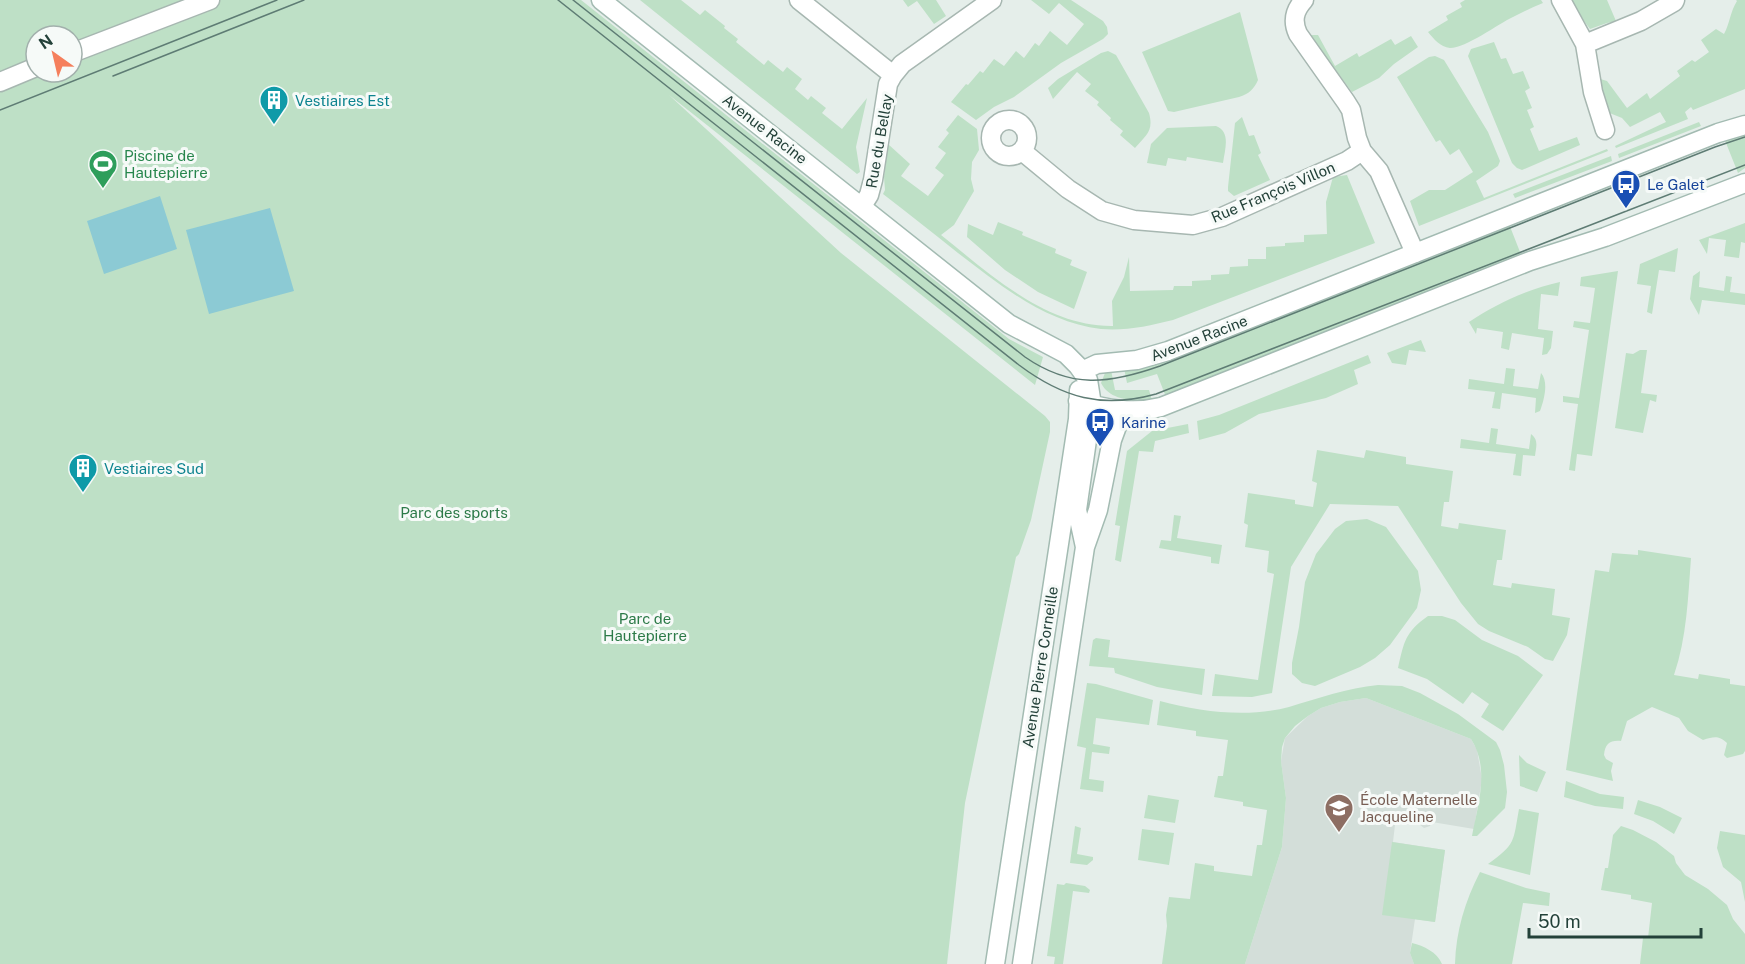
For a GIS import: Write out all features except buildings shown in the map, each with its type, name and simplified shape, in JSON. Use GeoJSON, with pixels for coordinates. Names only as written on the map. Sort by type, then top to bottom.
{"type":"FeatureCollection","features":[{"type":"Feature","properties":{"kind":"street"},"geometry":{"type":"LineString","coordinates":[[84,48],[210,0]]}},
{"type":"Feature","properties":{"kind":"street","name":"Avenue Racine"},"geometry":{"type":"LineString","coordinates":[[601,0],[1009,324],[1059,350],[1072,359],[1082,371],[1097,364],[1137,360],[1161,354],[1745,124]]}},
{"type":"Feature","properties":{"kind":"street","name":"Rue du Bellay"},"geometry":{"type":"LineString","coordinates":[[799,0],[893,75]]}},
{"type":"Feature","properties":{"kind":"street","name":"Rue du Bellay"},"geometry":{"type":"LineString","coordinates":[[862,206],[869,195],[873,180],[888,84],[893,75],[902,64],[992,0]]}},
{"type":"Feature","properties":{"kind":"street"},"geometry":{"type":"LineString","coordinates":[[1304,0],[1294,15],[1294,26],[1351,110],[1362,151],[1379,171],[1415,253]]}},
{"type":"Feature","properties":{"kind":"street"},"geometry":{"type":"LineString","coordinates":[[1561,0],[1584,44],[1593,92],[1605,130]]}},
{"type":"Feature","properties":{"kind":"street"},"geometry":{"type":"LineString","coordinates":[[1584,44],[1641,21],[1675,0]]}},
{"type":"Feature","properties":{"kind":"street"},"geometry":{"type":"LineString","coordinates":[[0,82],[24,72]]}},
{"type":"Feature","properties":{"kind":"street","name":"Rue François Villon"},"geometry":{"type":"LineString","coordinates":[[1022,151],[1068,189],[1102,211],[1134,220],[1193,225],[1222,217],[1347,161],[1362,151]]}},
{"type":"Feature","properties":{"kind":"street"},"geometry":{"type":"LineString","coordinates":[[1085,547],[1077,510],[1085,403],[1122,410],[1144,411],[1161,407],[1530,261],[1605,237],[1745,183]]}},
{"type":"Feature","properties":{"kind":"street","name":"Avenue Pierre Corneille"},"geometry":{"type":"LineString","coordinates":[[995,964],[1078,419],[1085,403],[1078,379],[1082,371]]}},
{"type":"Feature","properties":{"kind":"street","name":"Avenue Pierre Corneille"},"geometry":{"type":"LineString","coordinates":[[1022,964],[1085,547],[1098,510],[1112,440],[1119,421],[1131,414],[1144,411]]}},
{"type":"Feature","properties":{"kind":"shaded area","name":"École Maternelle Jacqueline"},"geometry":{"type":"Polygon","coordinates":[[[1366,698],[1471,739],[1477,750],[1482,779],[1474,829],[1432,822],[1430,826],[1424,828],[1419,824],[1418,819],[1396,816],[1393,842],[1445,850],[1435,922],[1415,919],[1410,953],[1414,964],[1245,964],[1282,847],[1286,798],[1281,761],[1285,738],[1308,716],[1321,708],[1366,698]]]}},
{"type":"Feature","properties":{"kind":"green space","name":"Parc de Hautepierre"},"geometry":{"type":"Polygon","coordinates":[[[0,0],[581,0],[1009,339],[1043,357],[1035,385],[669,95],[841,253],[1050,422],[1050,432],[1031,520],[1016,557],[965,803],[947,964],[0,964],[0,0]]]}},
{"type":"Feature","properties":{"kind":"green space"},"geometry":{"type":"Polygon","coordinates":[[[640,0],[681,0],[700,15],[705,10],[738,39],[736,42],[764,65],[768,60],[783,72],[787,67],[802,79],[795,89],[808,100],[811,96],[826,108],[822,113],[842,129],[867,98],[856,147],[860,172],[857,174],[640,0]]]}},
{"type":"Feature","properties":{"kind":"green space"},"geometry":{"type":"Polygon","coordinates":[[[903,0],[936,0],[946,16],[934,24],[917,1],[908,7],[903,0]]]}},
{"type":"Feature","properties":{"kind":"green space"},"geometry":{"type":"Polygon","coordinates":[[[1031,0],[1071,0],[1103,21],[1108,34],[976,120],[951,102],[980,71],[983,73],[994,59],[1004,66],[1016,51],[1024,58],[1035,43],[1039,46],[1050,31],[1067,45],[1084,24],[1059,3],[1049,14],[1031,0]]]}},
{"type":"Feature","properties":{"kind":"green space"},"geometry":{"type":"Polygon","coordinates":[[[1465,0],[1541,0],[1543,3],[1464,44],[1450,48],[1443,46],[1428,32],[1448,20],[1446,16],[1462,7],[1460,3],[1465,0]]]}},
{"type":"Feature","properties":{"kind":"green space"},"geometry":{"type":"Polygon","coordinates":[[[1571,0],[1607,0],[1616,21],[1590,29],[1571,0]]]}},
{"type":"Feature","properties":{"kind":"green space"},"geometry":{"type":"Polygon","coordinates":[[[1736,0],[1745,0],[1745,89],[1693,110],[1691,107],[1685,112],[1688,119],[1616,148],[1615,146],[1666,122],[1660,112],[1630,127],[1622,118],[1607,112],[1597,78],[1607,81],[1627,108],[1647,93],[1650,99],[1680,76],[1677,71],[1692,60],[1695,62],[1709,52],[1701,40],[1716,29],[1724,34],[1736,0]]]}},
{"type":"Feature","properties":{"kind":"green space"},"geometry":{"type":"Polygon","coordinates":[[[1240,12],[1258,80],[1255,86],[1248,93],[1239,97],[1174,112],[1168,111],[1142,52],[1240,12]]]}},
{"type":"Feature","properties":{"kind":"green space"},"geometry":{"type":"Polygon","coordinates":[[[1309,35],[1318,35],[1335,66],[1357,53],[1359,57],[1391,39],[1395,45],[1411,36],[1418,47],[1379,78],[1352,92],[1309,35]]]}},
{"type":"Feature","properties":{"kind":"green space"},"geometry":{"type":"Polygon","coordinates":[[[1494,42],[1501,59],[1506,58],[1513,74],[1523,71],[1530,88],[1525,91],[1532,108],[1527,110],[1534,127],[1530,129],[1539,151],[1577,137],[1580,145],[1522,170],[1512,163],[1468,56],[1471,49],[1494,42]]]}},
{"type":"Feature","properties":{"kind":"green space"},"geometry":{"type":"Polygon","coordinates":[[[1108,51],[1116,55],[1149,113],[1150,129],[1135,148],[1120,135],[1123,131],[1097,105],[1099,102],[1085,91],[1091,84],[1077,72],[1053,99],[1048,88],[1058,79],[1108,51]]]}},
{"type":"Feature","properties":{"kind":"green space"},"geometry":{"type":"Polygon","coordinates":[[[1435,56],[1444,60],[1488,132],[1500,161],[1498,166],[1476,181],[1484,198],[1607,149],[1608,151],[1419,226],[1410,201],[1429,190],[1445,190],[1473,172],[1459,149],[1450,155],[1440,140],[1436,142],[1397,77],[1429,57],[1435,56]]]}},
{"type":"Feature","properties":{"kind":"green space"},"geometry":{"type":"Polygon","coordinates":[[[958,115],[977,129],[979,150],[972,162],[971,179],[974,191],[954,225],[941,235],[999,281],[1042,308],[1065,318],[1088,324],[1113,326],[1112,301],[1124,277],[1129,257],[1130,291],[1173,290],[1174,286],[1192,286],[1192,281],[1211,280],[1211,275],[1229,274],[1230,267],[1248,266],[1248,259],[1266,259],[1266,247],[1304,242],[1304,235],[1327,234],[1326,202],[1333,177],[1347,175],[1375,243],[1173,320],[1146,326],[1101,329],[1061,319],[1007,290],[883,194],[888,144],[910,164],[901,176],[928,196],[944,175],[935,168],[946,153],[938,147],[949,133],[946,130],[958,115]]]}},
{"type":"Feature","properties":{"kind":"green space"},"geometry":{"type":"Polygon","coordinates":[[[1242,117],[1249,136],[1254,135],[1261,153],[1258,155],[1270,180],[1234,196],[1228,191],[1228,187],[1235,123],[1242,117]]]}},
{"type":"Feature","properties":{"kind":"green space"},"geometry":{"type":"Polygon","coordinates":[[[1699,122],[1701,126],[1619,158],[1618,154],[1699,122]]]}},
{"type":"Feature","properties":{"kind":"green space"},"geometry":{"type":"Polygon","coordinates":[[[1216,126],[1224,132],[1225,137],[1223,163],[1187,157],[1186,161],[1168,158],[1166,166],[1147,163],[1151,144],[1167,128],[1216,126]]]}},
{"type":"Feature","properties":{"kind":"green space"},"geometry":{"type":"Polygon","coordinates":[[[1745,131],[1745,168],[1738,173],[1724,138],[1745,131]]]}},
{"type":"Feature","properties":{"kind":"green space"},"geometry":{"type":"Polygon","coordinates":[[[1611,156],[1612,161],[1515,198],[1513,194],[1611,156]]]}},
{"type":"Feature","properties":{"kind":"green space"},"geometry":{"type":"Polygon","coordinates":[[[998,222],[1056,249],[1055,253],[1072,260],[1070,265],[1087,272],[1074,309],[1038,292],[1005,270],[967,237],[968,224],[993,235],[998,222]]]}},
{"type":"Feature","properties":{"kind":"green space"},"geometry":{"type":"Polygon","coordinates":[[[1745,223],[1745,243],[1741,242],[1739,258],[1724,256],[1726,240],[1709,238],[1707,254],[1699,240],[1745,223]]]}},
{"type":"Feature","properties":{"kind":"green space"},"geometry":{"type":"Polygon","coordinates":[[[1509,224],[1522,257],[1166,397],[1157,374],[1127,383],[1124,368],[1509,224]]]}},
{"type":"Feature","properties":{"kind":"green space"},"geometry":{"type":"Polygon","coordinates":[[[1678,248],[1675,272],[1659,270],[1652,314],[1647,312],[1651,286],[1637,284],[1640,264],[1678,248]]]}},
{"type":"Feature","properties":{"kind":"green space"},"geometry":{"type":"Polygon","coordinates":[[[1618,271],[1592,456],[1577,454],[1575,471],[1569,470],[1578,404],[1563,402],[1563,396],[1579,398],[1589,330],[1573,327],[1574,321],[1590,323],[1595,288],[1580,286],[1581,277],[1618,271]]]}},
{"type":"Feature","properties":{"kind":"green space"},"geometry":{"type":"Polygon","coordinates":[[[1700,271],[1699,287],[1724,291],[1726,276],[1732,277],[1730,292],[1745,294],[1745,305],[1702,300],[1699,315],[1690,299],[1693,276],[1700,271]]]}},
{"type":"Feature","properties":{"kind":"green space"},"geometry":{"type":"Polygon","coordinates":[[[1560,282],[1558,296],[1541,294],[1538,329],[1553,331],[1551,348],[1547,354],[1542,355],[1544,338],[1512,333],[1509,350],[1501,348],[1503,332],[1477,328],[1476,334],[1469,322],[1513,298],[1560,282]]]}},
{"type":"Feature","properties":{"kind":"green space"},"geometry":{"type":"Polygon","coordinates":[[[1421,340],[1426,352],[1409,350],[1406,365],[1392,363],[1387,353],[1421,340]]]}},
{"type":"Feature","properties":{"kind":"green space"},"geometry":{"type":"Polygon","coordinates":[[[1640,350],[1647,350],[1641,393],[1657,395],[1656,402],[1650,400],[1643,433],[1615,428],[1626,353],[1633,354],[1640,350]]]}},
{"type":"Feature","properties":{"kind":"green space"},"geometry":{"type":"Polygon","coordinates":[[[1368,355],[1371,363],[1354,370],[1358,384],[1326,398],[1259,414],[1225,433],[1199,440],[1197,421],[1219,415],[1368,355]]]}},
{"type":"Feature","properties":{"kind":"green space"},"geometry":{"type":"Polygon","coordinates":[[[1506,368],[1515,369],[1513,386],[1538,389],[1541,373],[1545,386],[1540,411],[1535,413],[1536,398],[1502,393],[1500,409],[1492,408],[1495,392],[1468,389],[1469,379],[1504,384],[1506,368]]]}},
{"type":"Feature","properties":{"kind":"green space"},"geometry":{"type":"Polygon","coordinates":[[[1111,370],[1115,390],[1149,390],[1152,400],[1123,399],[1110,393],[1101,383],[1105,373],[1111,370]]]}},
{"type":"Feature","properties":{"kind":"green space"},"geometry":{"type":"Polygon","coordinates":[[[1188,424],[1189,433],[1155,441],[1153,452],[1139,451],[1121,562],[1115,560],[1120,526],[1115,525],[1127,451],[1152,431],[1188,424]]]}},
{"type":"Feature","properties":{"kind":"green space"},"geometry":{"type":"Polygon","coordinates":[[[1491,428],[1498,429],[1496,444],[1529,449],[1531,434],[1535,439],[1535,456],[1523,455],[1521,476],[1513,475],[1516,454],[1460,448],[1461,439],[1489,443],[1491,428]]]}},
{"type":"Feature","properties":{"kind":"green space"},"geometry":{"type":"Polygon","coordinates":[[[1317,450],[1364,458],[1366,450],[1406,457],[1406,464],[1453,471],[1449,502],[1444,502],[1441,526],[1458,529],[1459,523],[1506,530],[1502,560],[1497,560],[1493,585],[1511,588],[1512,583],[1555,589],[1552,615],[1570,618],[1567,635],[1553,661],[1478,624],[1461,603],[1398,506],[1330,504],[1291,567],[1272,693],[1252,697],[1212,696],[1215,674],[1258,680],[1274,574],[1267,572],[1269,551],[1245,547],[1248,525],[1244,523],[1248,493],[1295,500],[1295,504],[1313,507],[1317,483],[1312,481],[1317,450]]]}},
{"type":"Feature","properties":{"kind":"green space"},"geometry":{"type":"Polygon","coordinates":[[[1174,515],[1181,516],[1177,538],[1222,545],[1219,564],[1211,563],[1211,557],[1159,548],[1161,540],[1171,541],[1174,515]]]}},
{"type":"Feature","properties":{"kind":"green space"},"geometry":{"type":"Polygon","coordinates":[[[1367,519],[1386,527],[1418,571],[1421,590],[1417,608],[1390,645],[1375,658],[1360,667],[1315,686],[1302,683],[1292,674],[1292,663],[1305,582],[1316,554],[1335,529],[1346,521],[1367,519]]]}},
{"type":"Feature","properties":{"kind":"green space"},"geometry":{"type":"Polygon","coordinates":[[[1638,550],[1691,558],[1684,632],[1674,675],[1698,679],[1699,674],[1730,679],[1730,684],[1745,686],[1745,751],[1743,754],[1727,758],[1724,755],[1727,743],[1724,740],[1716,737],[1703,740],[1688,731],[1679,718],[1652,707],[1627,721],[1621,741],[1611,742],[1606,748],[1604,755],[1613,763],[1611,771],[1613,781],[1566,770],[1595,570],[1609,572],[1612,553],[1638,555],[1638,550]]]}},
{"type":"Feature","properties":{"kind":"green space"},"geometry":{"type":"Polygon","coordinates":[[[1428,616],[1442,616],[1455,620],[1482,640],[1518,656],[1543,675],[1503,731],[1481,717],[1489,704],[1472,692],[1463,704],[1427,679],[1398,668],[1407,638],[1414,627],[1428,616]]]}},
{"type":"Feature","properties":{"kind":"green space"},"geometry":{"type":"Polygon","coordinates":[[[1096,638],[1110,640],[1108,657],[1205,669],[1202,695],[1157,687],[1115,673],[1114,668],[1089,666],[1093,640],[1096,638]]]}},
{"type":"Feature","properties":{"kind":"green space"},"geometry":{"type":"Polygon","coordinates":[[[1087,683],[1153,700],[1149,725],[1096,718],[1093,744],[1110,747],[1109,754],[1092,752],[1089,779],[1104,781],[1103,792],[1080,789],[1086,748],[1077,746],[1087,683]]]}},
{"type":"Feature","properties":{"kind":"green space"},"geometry":{"type":"Polygon","coordinates":[[[1378,685],[1402,686],[1420,693],[1458,714],[1496,742],[1504,765],[1507,792],[1505,808],[1477,836],[1472,836],[1481,787],[1481,774],[1477,750],[1471,739],[1366,698],[1321,708],[1295,726],[1285,738],[1282,747],[1281,761],[1286,798],[1282,847],[1245,964],[1162,964],[1169,897],[1190,899],[1195,863],[1214,866],[1214,871],[1252,876],[1257,845],[1262,845],[1267,810],[1243,806],[1243,802],[1214,797],[1218,776],[1223,776],[1228,740],[1196,736],[1196,731],[1157,725],[1160,701],[1208,711],[1257,712],[1289,707],[1344,691],[1378,685]]]}},
{"type":"Feature","properties":{"kind":"green space"},"geometry":{"type":"Polygon","coordinates":[[[1519,755],[1527,763],[1546,772],[1537,792],[1520,786],[1519,755]]]}},
{"type":"Feature","properties":{"kind":"green space"},"geometry":{"type":"Polygon","coordinates":[[[1566,781],[1600,794],[1624,797],[1623,809],[1595,806],[1564,797],[1566,781]]]}},
{"type":"Feature","properties":{"kind":"green space"},"geometry":{"type":"Polygon","coordinates":[[[1148,795],[1179,800],[1175,823],[1144,818],[1148,795]]]}},
{"type":"Feature","properties":{"kind":"green space"},"geometry":{"type":"Polygon","coordinates":[[[1638,800],[1660,807],[1682,818],[1674,834],[1653,821],[1634,814],[1638,800]]]}},
{"type":"Feature","properties":{"kind":"green space"},"geometry":{"type":"Polygon","coordinates":[[[1519,809],[1539,813],[1530,875],[1488,864],[1509,847],[1516,829],[1519,809]]]}},
{"type":"Feature","properties":{"kind":"green space"},"geometry":{"type":"Polygon","coordinates":[[[1075,826],[1081,828],[1077,854],[1093,857],[1087,865],[1070,863],[1075,826]]]}},
{"type":"Feature","properties":{"kind":"green space"},"geometry":{"type":"Polygon","coordinates":[[[1621,826],[1656,842],[1674,856],[1685,875],[1708,889],[1727,905],[1733,919],[1745,934],[1745,964],[1640,964],[1643,938],[1648,938],[1652,903],[1631,899],[1631,895],[1601,890],[1605,868],[1608,868],[1613,835],[1621,826]]]}},
{"type":"Feature","properties":{"kind":"green space"},"geometry":{"type":"Polygon","coordinates":[[[1142,829],[1174,833],[1169,865],[1138,860],[1142,829]]]}},
{"type":"Feature","properties":{"kind":"green space"},"geometry":{"type":"Polygon","coordinates":[[[1720,831],[1745,835],[1745,902],[1741,882],[1723,867],[1717,848],[1720,831]]]}},
{"type":"Feature","properties":{"kind":"green space"},"geometry":{"type":"Polygon","coordinates":[[[1392,842],[1445,850],[1435,922],[1382,915],[1392,842]]]}},
{"type":"Feature","properties":{"kind":"green space"},"geometry":{"type":"Polygon","coordinates":[[[1480,872],[1526,888],[1550,893],[1549,906],[1523,903],[1512,964],[1455,964],[1462,916],[1480,872]]]}},
{"type":"Feature","properties":{"kind":"green space"},"geometry":{"type":"Polygon","coordinates":[[[1057,884],[1085,886],[1090,890],[1089,893],[1073,891],[1063,964],[1054,964],[1055,957],[1047,956],[1057,884]]]}},
{"type":"Feature","properties":{"kind":"green space"},"geometry":{"type":"Polygon","coordinates":[[[1412,943],[1430,950],[1442,964],[1414,964],[1410,953],[1412,943]]]}},
{"type":"Feature","properties":{"kind":"water"},"geometry":{"type":"Polygon","coordinates":[[[160,196],[177,249],[104,274],[87,221],[160,196]]]}},
{"type":"Feature","properties":{"kind":"water"},"geometry":{"type":"Polygon","coordinates":[[[270,208],[294,291],[209,314],[186,230],[270,208]]]}},
{"type":"Feature","properties":{"kind":"tram line"},"geometry":{"type":"LineString","coordinates":[[0,110],[277,0]]}},
{"type":"Feature","properties":{"kind":"tram line"},"geometry":{"type":"LineString","coordinates":[[113,76],[304,0]]}},
{"type":"Feature","properties":{"kind":"tram line"},"geometry":{"type":"LineString","coordinates":[[558,0],[1019,365],[1051,386],[1084,398],[1118,400],[1156,394],[1745,165]]}},
{"type":"Feature","properties":{"kind":"tram line"},"geometry":{"type":"LineString","coordinates":[[573,0],[1025,357],[1042,367],[1074,379],[1107,380],[1160,366],[1745,137]]}},
{"type":"Feature","properties":{"kind":"place","name":"Vestiaires Est"},"geometry":{"type":"Point","coordinates":[274,126]}},
{"type":"Feature","properties":{"kind":"place","name":"Piscine de Hautepierre"},"geometry":{"type":"Point","coordinates":[103,190]}},
{"type":"Feature","properties":{"kind":"place","name":"Le Galet"},"geometry":{"type":"Point","coordinates":[1626,210]}},
{"type":"Feature","properties":{"kind":"place","name":"Karine"},"geometry":{"type":"Point","coordinates":[1100,448]}},
{"type":"Feature","properties":{"kind":"place","name":"Vestiaires Sud"},"geometry":{"type":"Point","coordinates":[83,494]}},
{"type":"Feature","properties":{"kind":"place","name":"École Maternelle Jacqueline"},"geometry":{"type":"Point","coordinates":[1339,834]}},
{"type":"Feature","properties":{"kind":"park label","name":"Parc des sports"},"geometry":{"type":"Point","coordinates":[454,512]}}]}
